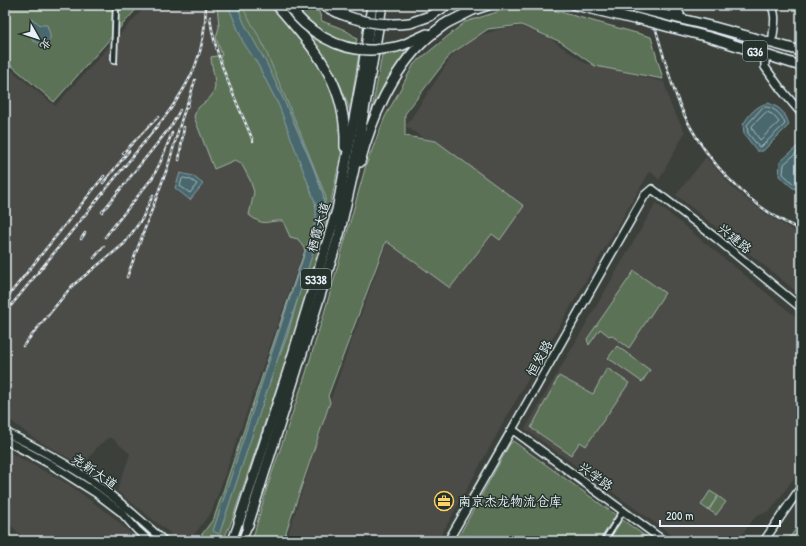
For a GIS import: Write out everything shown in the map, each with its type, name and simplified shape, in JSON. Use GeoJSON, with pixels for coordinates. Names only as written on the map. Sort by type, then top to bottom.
{"type":"FeatureCollection","features":[{"type":"Feature","properties":{"kind":"highway"},"geometry":{"type":"LineString","coordinates":[[277,5],[323,62],[334,82],[342,105],[345,124],[345,148],[322,260]]}},
{"type":"Feature","properties":{"kind":"highway"},"geometry":{"type":"LineString","coordinates":[[288,5],[300,20],[311,30],[337,43],[370,50],[396,47],[412,42],[448,22],[473,10],[488,5]]}},
{"type":"Feature","properties":{"kind":"highway"},"geometry":{"type":"LineString","coordinates":[[322,5],[360,21],[372,24],[393,25],[410,23],[430,16],[447,5]]}},
{"type":"Feature","properties":{"kind":"highway"},"geometry":{"type":"LineString","coordinates":[[371,5],[373,34]]}},
{"type":"Feature","properties":{"kind":"highway"},"geometry":{"type":"LineString","coordinates":[[575,5],[637,19]]}},
{"type":"Feature","properties":{"kind":"highway","name":"G36"},"geometry":{"type":"LineString","coordinates":[[591,5],[637,19],[709,37],[801,66]]}},
{"type":"Feature","properties":{"kind":"highway"},"geometry":{"type":"LineString","coordinates":[[651,5],[668,13]]}},
{"type":"Feature","properties":{"kind":"highway","name":"G36"},"geometry":{"type":"LineString","coordinates":[[630,6],[668,13],[801,51]]}},
{"type":"Feature","properties":{"kind":"highway","name":"栖霞大道"},"geometry":{"type":"LineString","coordinates":[[243,523],[342,190],[373,34],[382,8]]}},
{"type":"Feature","properties":{"kind":"highway"},"geometry":{"type":"LineString","coordinates":[[339,235],[349,205],[361,158],[373,123],[388,88],[407,59],[423,42],[448,22]]}},
{"type":"Feature","properties":{"kind":"highway","name":"栖霞大道"},"geometry":{"type":"LineString","coordinates":[[243,523],[339,235],[354,169],[373,34]]}},
{"type":"Feature","properties":{"kind":"street"},"geometry":{"type":"LineString","coordinates":[[114,61],[116,5]]}},
{"type":"Feature","properties":{"kind":"street"},"geometry":{"type":"LineString","coordinates":[[771,5],[775,18],[773,36]]}},
{"type":"Feature","properties":{"kind":"street"},"geometry":{"type":"LineString","coordinates":[[765,58],[765,67],[801,113]]}},
{"type":"Feature","properties":{"kind":"street","name":"兴建路"},"geometry":{"type":"LineString","coordinates":[[652,189],[716,238],[801,308]]}},
{"type":"Feature","properties":{"kind":"street","name":"恒发路"},"geometry":{"type":"LineString","coordinates":[[448,541],[513,430],[645,195],[652,189]]}},
{"type":"Feature","properties":{"kind":"street","name":"兴学路"},"geometry":{"type":"LineString","coordinates":[[513,430],[664,541]]}},
{"type":"Feature","properties":{"kind":"street","name":"尧新大道"},"geometry":{"type":"LineString","coordinates":[[5,432],[52,456],[84,476],[164,541]]}},
{"type":"Feature","properties":{"kind":"street","name":"尧新大道"},"geometry":{"type":"LineString","coordinates":[[5,440],[56,467],[96,493],[121,512],[149,541]]}},
{"type":"Feature","properties":{"kind":"street"},"geometry":{"type":"LineString","coordinates":[[764,541],[801,487]]}},
{"type":"Feature","properties":{"kind":"street"},"geometry":{"type":"LineString","coordinates":[[604,541],[623,511]]}},
{"type":"Feature","properties":{"kind":"street","name":"栖霞大道"},"geometry":{"type":"LineString","coordinates":[[243,523],[243,541]]}},
{"type":"Feature","properties":{"kind":"street","name":"栖霞大道"},"geometry":{"type":"LineString","coordinates":[[232,541],[243,523]]}},
{"type":"Feature","properties":{"kind":"shaded area"},"geometry":{"type":"Polygon","coordinates":[[[157,5],[216,5],[219,37],[304,249],[212,511],[189,541],[180,541],[117,491],[130,454],[112,438],[108,438],[99,445],[83,466],[32,437],[5,416],[5,65],[55,106],[143,9],[157,5]]]}},
{"type":"Feature","properties":{"kind":"shaded area"},"geometry":{"type":"Polygon","coordinates":[[[522,27],[549,38],[585,63],[664,82],[671,106],[685,132],[659,180],[650,171],[512,407],[438,541],[286,541],[332,395],[416,162],[430,143],[406,126],[452,56],[476,36],[505,28],[522,27]]]}},
{"type":"Feature","properties":{"kind":"shaded area"},"geometry":{"type":"Polygon","coordinates":[[[706,157],[734,189],[766,214],[801,235],[801,295],[676,195],[706,157]]]}},
{"type":"Feature","properties":{"kind":"shaded area"},"geometry":{"type":"Polygon","coordinates":[[[656,203],[801,321],[801,468],[771,510],[755,517],[737,541],[680,541],[525,429],[656,203]]]}},
{"type":"Feature","properties":{"kind":"shaded area"},"geometry":{"type":"Polygon","coordinates":[[[5,450],[68,484],[112,516],[139,541],[21,541],[19,533],[5,520],[5,450]]]}},
{"type":"Feature","properties":{"kind":"green space"},"geometry":{"type":"Polygon","coordinates":[[[5,5],[140,5],[54,102],[5,60],[5,5]]]}},
{"type":"Feature","properties":{"kind":"green space"},"geometry":{"type":"Polygon","coordinates":[[[217,5],[271,5],[308,48],[325,74],[338,103],[342,140],[341,154],[317,268],[231,523],[223,541],[197,541],[214,518],[305,250],[298,239],[290,237],[283,221],[262,222],[249,215],[254,192],[250,180],[241,163],[235,160],[214,169],[194,117],[197,109],[212,95],[214,91],[215,82],[211,57],[222,55],[216,38],[219,27],[217,5]]]}},
{"type":"Feature","properties":{"kind":"green space"},"geometry":{"type":"Polygon","coordinates":[[[292,5],[305,5],[319,12],[322,21],[341,28],[349,33],[357,39],[356,43],[338,39],[320,30],[305,19],[292,5]]]}},
{"type":"Feature","properties":{"kind":"green space"},"geometry":{"type":"Polygon","coordinates":[[[510,8],[553,10],[651,37],[663,79],[595,66],[561,42],[521,25],[488,29],[451,54],[405,114],[405,136],[436,141],[524,206],[500,240],[492,234],[450,288],[386,241],[328,396],[330,402],[283,541],[252,541],[267,488],[306,373],[366,165],[385,117],[414,64],[465,22],[510,8]]]}},
{"type":"Feature","properties":{"kind":"green space"},"geometry":{"type":"Polygon","coordinates":[[[299,26],[323,40],[359,53],[350,111],[341,86],[330,66],[299,26]]]}},
{"type":"Feature","properties":{"kind":"green space"},"geometry":{"type":"Polygon","coordinates":[[[417,45],[400,62],[388,79],[370,121],[382,55],[417,45]]]}},
{"type":"Feature","properties":{"kind":"green space"},"geometry":{"type":"Polygon","coordinates":[[[634,271],[665,293],[629,348],[600,329],[589,345],[587,339],[634,271]]]}},
{"type":"Feature","properties":{"kind":"green space"},"geometry":{"type":"Polygon","coordinates":[[[617,346],[650,370],[642,382],[608,358],[617,346]]]}},
{"type":"Feature","properties":{"kind":"green space"},"geometry":{"type":"Polygon","coordinates":[[[607,368],[629,383],[586,446],[580,442],[571,455],[531,428],[559,376],[593,394],[607,368]]]}},
{"type":"Feature","properties":{"kind":"green space"},"geometry":{"type":"Polygon","coordinates":[[[513,441],[652,541],[456,541],[513,441]]]}},
{"type":"Feature","properties":{"kind":"green space"},"geometry":{"type":"Polygon","coordinates":[[[710,491],[718,496],[708,510],[701,505],[710,491]]]}},
{"type":"Feature","properties":{"kind":"green space"},"geometry":{"type":"Polygon","coordinates":[[[718,496],[726,502],[716,515],[709,510],[718,496]]]}},
{"type":"Feature","properties":{"kind":"green space"},"geometry":{"type":"Polygon","coordinates":[[[801,522],[801,541],[787,541],[801,522]]]}},
{"type":"Feature","properties":{"kind":"water"},"geometry":{"type":"Polygon","coordinates":[[[228,5],[237,5],[244,23],[267,64],[313,167],[323,194],[325,209],[323,221],[310,262],[219,534],[213,531],[316,219],[315,202],[279,106],[257,63],[243,42],[228,5]]]}},
{"type":"Feature","properties":{"kind":"water"},"geometry":{"type":"Polygon","coordinates":[[[31,19],[40,25],[47,25],[50,40],[41,44],[32,40],[29,30],[32,26],[31,19]]]}},
{"type":"Feature","properties":{"kind":"water"},"geometry":{"type":"Polygon","coordinates":[[[768,103],[776,106],[782,111],[789,125],[763,151],[757,151],[744,134],[743,125],[753,111],[768,103]]]}},
{"type":"Feature","properties":{"kind":"water"},"geometry":{"type":"Polygon","coordinates":[[[801,143],[801,190],[793,188],[779,176],[780,162],[801,143]]]}},
{"type":"Feature","properties":{"kind":"water"},"geometry":{"type":"Polygon","coordinates":[[[180,173],[193,176],[203,184],[190,200],[175,188],[180,173]]]}},
{"type":"Feature","properties":{"kind":"waterway"},"geometry":{"type":"LineString","coordinates":[[241,5],[262,42],[300,132],[326,197],[324,206]]}},
{"type":"Feature","properties":{"kind":"waterway"},"geometry":{"type":"LineString","coordinates":[[280,355],[287,337],[297,301]]}},
{"type":"Feature","properties":{"kind":"railway"},"geometry":{"type":"LineString","coordinates":[[5,313],[164,118],[183,91],[196,65],[200,52],[203,38],[206,5]]}},
{"type":"Feature","properties":{"kind":"railway"},"geometry":{"type":"LineString","coordinates":[[649,5],[677,98],[686,119],[698,139],[726,176],[743,192],[761,207],[801,230]]}},
{"type":"Feature","properties":{"kind":"railway"},"geometry":{"type":"LineString","coordinates":[[210,17],[222,65],[253,141]]}},
{"type":"Feature","properties":{"kind":"railway"},"geometry":{"type":"LineString","coordinates":[[187,107],[195,80]]}},
{"type":"Feature","properties":{"kind":"railway"},"geometry":{"type":"LineString","coordinates":[[127,277],[168,166],[188,101]]}},
{"type":"Feature","properties":{"kind":"railway"},"geometry":{"type":"LineString","coordinates":[[102,212],[172,125],[180,110]]}},
{"type":"Feature","properties":{"kind":"railway"},"geometry":{"type":"LineString","coordinates":[[123,153],[158,117]]}},
{"type":"Feature","properties":{"kind":"railway"},"geometry":{"type":"LineString","coordinates":[[179,160],[184,127]]}},
{"type":"Feature","properties":{"kind":"railway"},"geometry":{"type":"LineString","coordinates":[[105,237],[153,177],[172,133]]}},
{"type":"Feature","properties":{"kind":"railway"},"geometry":{"type":"LineString","coordinates":[[103,183],[129,151]]}},
{"type":"Feature","properties":{"kind":"railway"},"geometry":{"type":"LineString","coordinates":[[5,300],[104,176]]}},
{"type":"Feature","properties":{"kind":"railway"},"geometry":{"type":"LineString","coordinates":[[23,346],[72,286],[124,244],[142,219],[153,195]]}},
{"type":"Feature","properties":{"kind":"railway"},"geometry":{"type":"LineString","coordinates":[[81,239],[85,233]]}},
{"type":"Feature","properties":{"kind":"railway"},"geometry":{"type":"LineString","coordinates":[[94,258],[104,246]]}},
{"type":"Feature","properties":{"kind":"place","name":"南京杰龙物流仓库"},"geometry":{"type":"Point","coordinates":[444,501]}}]}
